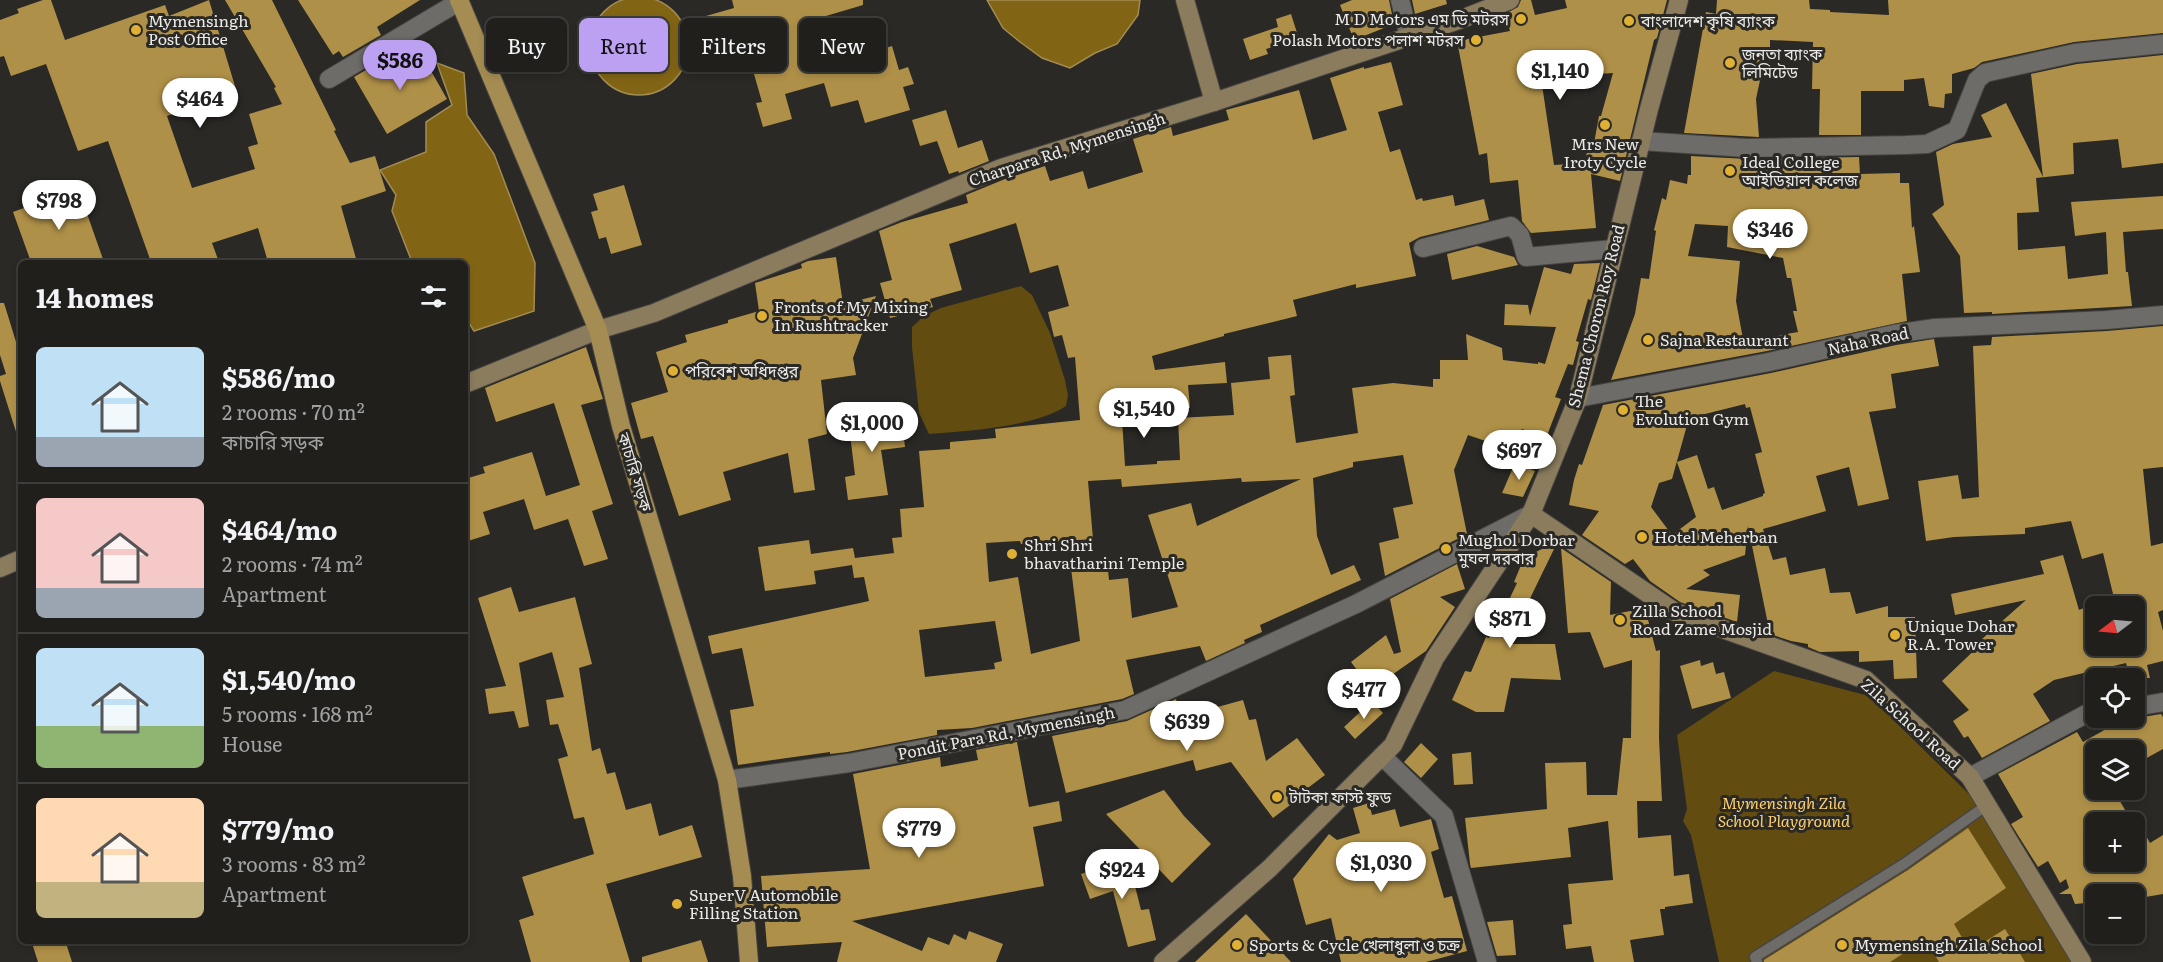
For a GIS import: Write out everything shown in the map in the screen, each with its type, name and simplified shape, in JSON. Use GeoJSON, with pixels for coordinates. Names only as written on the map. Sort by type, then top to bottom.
{"type":"FeatureCollection","features":[{"type":"Feature","properties":{"kind":"main road"},"geometry":{"type":"LineString","coordinates":[[1185,0],[1214,102]]}},
{"type":"Feature","properties":{"kind":"main road","name":"Charpara Rd, Mymensingh"},"geometry":{"type":"LineString","coordinates":[[468,383],[598,330],[654,313],[1001,168],[1214,102],[1510,0]]}},
{"type":"Feature","properties":{"kind":"main road","name":"Shema Choron Roy Road"},"geometry":{"type":"LineString","coordinates":[[1163,962],[1270,868],[1393,745],[1435,658],[1531,514],[1578,398],[1641,141],[1680,0]]}},
{"type":"Feature","properties":{"kind":"main road","name":"কাচারি সড়ক"},"geometry":{"type":"LineString","coordinates":[[459,1],[598,330],[621,426],[727,780],[742,876],[749,962]]}},
{"type":"Feature","properties":{"kind":"main road","name":"Zila School Road"},"geometry":{"type":"LineString","coordinates":[[1531,514],[1675,612],[1866,680],[1970,777],[2082,962]]}},
{"type":"Feature","properties":{"kind":"main road"},"geometry":{"type":"LineString","coordinates":[[0,568],[18,560]]}},
{"type":"Feature","properties":{"kind":"street"},"geometry":{"type":"LineString","coordinates":[[1400,0],[1409,36]]}},
{"type":"Feature","properties":{"kind":"street"},"geometry":{"type":"LineString","coordinates":[[329,79],[459,1]]}},
{"type":"Feature","properties":{"kind":"street"},"geometry":{"type":"LineString","coordinates":[[1641,141],[1747,148],[1927,144],[1957,130],[1977,80],[1985,73],[2075,53],[2163,44]]}},
{"type":"Feature","properties":{"kind":"street"},"geometry":{"type":"LineString","coordinates":[[1423,248],[1511,226],[1520,235],[1526,257],[1614,249]]}},
{"type":"Feature","properties":{"kind":"street","name":"Naha Road"},"geometry":{"type":"LineString","coordinates":[[1578,398],[1769,362],[1894,334],[1935,328],[2095,321],[2163,315]]}},
{"type":"Feature","properties":{"kind":"street","name":"Pondit Para Rd, Mymensingh"},"geometry":{"type":"LineString","coordinates":[[727,780],[849,763],[1125,710],[1356,604],[1531,514]]}},
{"type":"Feature","properties":{"kind":"street"},"geometry":{"type":"LineString","coordinates":[[2145,705],[2163,702]]}},
{"type":"Feature","properties":{"kind":"street","name":"Zila School Road"},"geometry":{"type":"LineString","coordinates":[[1970,777],[2085,715]]}},
{"type":"Feature","properties":{"kind":"street"},"geometry":{"type":"LineString","coordinates":[[1382,756],[1444,816],[1487,962]]}},
{"type":"Feature","properties":{"kind":"lane"},"geometry":{"type":"LineString","coordinates":[[1757,962],[1755,957],[1904,864],[1988,806]]}},
{"type":"Feature","properties":{"kind":"green space"},"geometry":{"type":"Polygon","coordinates":[[[1021,286],[1032,295],[1050,333],[1065,380],[1068,395],[1066,406],[1037,419],[1019,423],[929,434],[919,413],[912,327],[924,316],[941,308],[1021,286]]]}},
{"type":"Feature","properties":{"kind":"green space","name":"Mymensingh Zila School Playground"},"geometry":{"type":"Polygon","coordinates":[[[1774,671],[1869,696],[1973,798],[2075,962],[1719,962],[1691,835],[1683,821],[1687,809],[1677,735],[1774,671]]]}},
{"type":"Feature","properties":{"kind":"shaded area"},"geometry":{"type":"Polygon","coordinates":[[[627,-1],[651,-1],[666,6],[679,19],[680,71],[666,86],[648,94],[630,94],[612,86],[599,73],[668,72],[668,18],[600,18],[612,6],[627,-1]]]}},
{"type":"Feature","properties":{"kind":"shaded area"},"geometry":{"type":"Polygon","coordinates":[[[987,0],[1140,0],[1138,15],[1117,44],[1095,53],[1070,68],[1042,58],[1020,42],[1003,28],[987,0]]]}},
{"type":"Feature","properties":{"kind":"shaded area"},"geometry":{"type":"Polygon","coordinates":[[[437,63],[464,73],[467,115],[494,154],[535,263],[534,311],[474,331],[468,322],[468,260],[411,260],[392,211],[396,195],[380,170],[426,152],[426,122],[452,105],[437,63]]]}},
{"type":"Feature","properties":{"kind":"building"},"geometry":{"type":"Polygon","coordinates":[[[43,0],[51,0],[65,40],[165,5],[169,16],[209,0],[238,96],[207,106],[206,102],[167,116],[192,188],[255,169],[248,147],[258,144],[249,114],[282,104],[274,88],[276,87],[225,0],[272,0],[350,163],[375,156],[386,191],[341,206],[356,260],[267,260],[258,228],[212,243],[218,260],[150,260],[108,141],[78,151],[46,64],[11,76],[4,56],[0,57],[0,20],[19,13],[17,9],[43,0]]]}},
{"type":"Feature","properties":{"kind":"building"},"geometry":{"type":"Polygon","coordinates":[[[298,0],[420,0],[377,27],[381,35],[343,57],[339,51],[333,55],[298,0]]]}},
{"type":"Feature","properties":{"kind":"building"},"geometry":{"type":"Polygon","coordinates":[[[732,0],[863,0],[863,5],[826,16],[827,18],[799,18],[799,72],[886,72],[886,48],[892,46],[899,70],[908,67],[914,84],[903,87],[910,110],[865,123],[858,100],[831,107],[824,83],[785,94],[792,119],[763,127],[756,103],[762,102],[753,72],[787,72],[787,18],[707,18],[706,16],[734,8],[732,0]]]}},
{"type":"Feature","properties":{"kind":"building"},"geometry":{"type":"Polygon","coordinates":[[[1352,0],[1389,0],[1394,24],[1354,40],[1340,5],[1352,0]]]}},
{"type":"Feature","properties":{"kind":"building"},"geometry":{"type":"Polygon","coordinates":[[[1412,0],[1446,0],[1447,4],[1415,14],[1412,0]]]}},
{"type":"Feature","properties":{"kind":"building"},"geometry":{"type":"Polygon","coordinates":[[[1521,0],[1531,0],[1535,15],[1567,8],[1565,0],[1667,0],[1657,38],[1654,40],[1620,181],[1591,174],[1596,228],[1531,233],[1522,221],[1518,180],[1490,183],[1487,153],[1479,155],[1457,41],[1510,31],[1505,14],[1518,7],[1521,0]],[[1613,73],[1541,78],[1554,165],[1586,163],[1587,148],[1593,149],[1599,116],[1601,116],[1613,73]]]}},
{"type":"Feature","properties":{"kind":"building"},"geometry":{"type":"Polygon","coordinates":[[[1717,0],[1809,0],[1810,9],[1889,15],[1888,0],[2163,0],[2163,33],[2074,42],[1982,62],[1974,68],[1952,74],[1952,93],[1945,94],[1944,108],[1929,106],[1924,78],[1904,80],[1904,91],[1861,91],[1861,135],[1819,135],[1820,89],[1812,89],[1813,42],[1770,40],[1770,53],[1766,52],[1756,99],[1759,137],[1684,133],[1706,12],[1716,14],[1717,0]]]}},
{"type":"Feature","properties":{"kind":"building"},"geometry":{"type":"Polygon","coordinates":[[[1291,14],[1299,39],[1266,49],[1268,54],[1250,60],[1243,39],[1278,27],[1276,19],[1291,14]]]}},
{"type":"Feature","properties":{"kind":"building"},"geometry":{"type":"Polygon","coordinates":[[[393,54],[400,67],[422,55],[447,99],[387,134],[354,77],[393,54]]]}},
{"type":"Feature","properties":{"kind":"building"},"geometry":{"type":"Polygon","coordinates":[[[2163,55],[2163,163],[2122,168],[2118,139],[2073,143],[2074,174],[2036,178],[2039,212],[2017,213],[2018,250],[2065,246],[2068,279],[2108,274],[2106,232],[2075,236],[2071,202],[2163,196],[2163,229],[2123,232],[2126,272],[2128,272],[2132,306],[1992,314],[1992,312],[1964,313],[1960,256],[1932,214],[1944,205],[1936,152],[1953,144],[1992,137],[1981,115],[2006,103],[2043,177],[2031,74],[2077,64],[2163,55]]]}},
{"type":"Feature","properties":{"kind":"building"},"geometry":{"type":"Polygon","coordinates":[[[1391,62],[1403,105],[1378,112],[1390,152],[1400,149],[1416,200],[1422,198],[1423,201],[1453,195],[1455,206],[1484,199],[1489,220],[1420,237],[1409,243],[1416,276],[1356,288],[1356,284],[1293,300],[1297,316],[1224,334],[1224,336],[1152,356],[1155,370],[1225,362],[1227,383],[1188,385],[1190,408],[1164,409],[1164,401],[1121,403],[1125,466],[1180,460],[1178,418],[1234,415],[1231,383],[1270,379],[1268,357],[1291,355],[1295,395],[1290,396],[1296,443],[1358,433],[1352,388],[1393,383],[1433,387],[1433,379],[1440,379],[1440,360],[1468,360],[1466,334],[1502,348],[1503,360],[1545,364],[1556,327],[1504,325],[1505,304],[1528,305],[1530,316],[1544,267],[1571,274],[1574,264],[1600,263],[1591,300],[1588,299],[1576,341],[1579,342],[1573,365],[1568,364],[1555,397],[1561,399],[1546,438],[1522,429],[1512,450],[1468,435],[1454,470],[1467,534],[1385,576],[1379,543],[1399,538],[1393,508],[1413,504],[1403,455],[1353,462],[1353,467],[1313,478],[1317,536],[1331,575],[1354,565],[1361,580],[1260,625],[1262,632],[1244,640],[1245,643],[1206,661],[1200,646],[1126,660],[1134,694],[1122,699],[972,728],[937,730],[937,735],[847,752],[830,754],[830,752],[738,765],[730,710],[754,706],[742,648],[712,654],[708,636],[869,601],[864,577],[854,578],[852,565],[814,571],[816,584],[765,591],[758,547],[809,540],[811,554],[853,548],[855,558],[894,553],[892,538],[902,537],[900,509],[924,507],[919,451],[950,449],[950,442],[996,438],[995,429],[1080,420],[1075,357],[1068,358],[1062,335],[1054,337],[1048,312],[1069,306],[1058,265],[1030,273],[1016,223],[949,244],[962,290],[930,299],[933,307],[890,318],[880,283],[892,280],[879,231],[968,203],[966,195],[1045,166],[1050,181],[1083,171],[1088,189],[1143,172],[1133,139],[1171,127],[1173,136],[1229,120],[1226,110],[1299,90],[1313,140],[1347,130],[1330,78],[1364,67],[1364,69],[1391,62]],[[1241,478],[1122,487],[1121,479],[1088,481],[1093,539],[1021,544],[1020,541],[986,543],[989,582],[1018,577],[1031,654],[1080,641],[1071,568],[1107,561],[1109,580],[1128,578],[1132,618],[1178,607],[1148,515],[1191,503],[1197,526],[1301,479],[1242,482],[1241,478]],[[995,621],[919,630],[925,677],[995,669],[994,663],[1002,661],[995,621]]]}},
{"type":"Feature","properties":{"kind":"building"},"geometry":{"type":"Polygon","coordinates":[[[946,110],[958,148],[982,140],[989,161],[959,173],[958,171],[949,174],[937,141],[920,146],[912,120],[946,110]]]}},
{"type":"Feature","properties":{"kind":"building"},"geometry":{"type":"Polygon","coordinates":[[[1691,156],[1747,159],[1859,157],[1860,174],[1900,173],[1900,183],[1909,183],[1912,228],[1914,226],[1920,272],[1902,274],[1907,321],[1767,351],[1611,380],[1635,314],[1641,278],[1649,279],[1656,231],[1654,230],[1662,198],[1666,200],[1670,180],[1687,184],[1688,175],[1691,175],[1691,156]],[[1695,224],[1688,256],[1740,261],[1736,301],[1743,339],[1747,338],[1748,341],[1798,332],[1793,311],[1797,311],[1791,278],[1787,278],[1783,258],[1727,247],[1728,226],[1695,224]]]}},
{"type":"Feature","properties":{"kind":"building"},"geometry":{"type":"Polygon","coordinates":[[[624,185],[642,245],[611,254],[606,237],[599,239],[591,212],[598,210],[593,194],[624,185]]]}},
{"type":"Feature","properties":{"kind":"building"},"geometry":{"type":"Polygon","coordinates":[[[78,188],[103,260],[30,260],[13,212],[78,188]]]}},
{"type":"Feature","properties":{"kind":"building"},"geometry":{"type":"Polygon","coordinates":[[[1477,246],[1514,257],[1518,265],[1452,280],[1447,254],[1477,246]]]}},
{"type":"Feature","properties":{"kind":"building"},"geometry":{"type":"Polygon","coordinates":[[[836,257],[843,304],[876,296],[853,358],[856,375],[821,380],[827,434],[808,439],[815,490],[794,493],[788,453],[723,472],[731,500],[679,516],[653,436],[641,439],[631,403],[668,392],[656,352],[687,342],[685,335],[728,323],[728,320],[759,311],[755,283],[802,268],[801,264],[808,261],[836,257]]]}},
{"type":"Feature","properties":{"kind":"building"},"geometry":{"type":"Polygon","coordinates":[[[0,303],[4,303],[18,348],[18,435],[0,381],[0,376],[6,374],[0,355],[0,303]]]}},
{"type":"Feature","properties":{"kind":"building"},"geometry":{"type":"Polygon","coordinates":[[[2163,326],[2163,467],[2143,469],[2151,546],[2163,543],[2163,610],[2158,612],[2163,631],[2163,661],[2147,665],[2150,678],[2145,678],[2145,668],[2127,668],[2126,663],[2105,668],[2085,668],[2085,673],[2054,680],[2033,694],[2050,721],[1982,758],[1968,736],[1964,738],[1953,721],[1969,710],[1942,681],[1984,641],[1982,639],[2026,600],[1955,615],[1951,594],[2044,574],[2040,561],[2063,555],[2079,610],[2084,608],[2085,612],[2085,656],[2145,656],[2145,596],[2114,596],[2103,553],[2082,559],[2071,521],[2025,528],[2025,534],[1954,537],[1926,541],[1918,481],[1958,475],[1962,499],[1979,497],[1973,346],[1991,345],[1992,337],[2163,326]]]}},
{"type":"Feature","properties":{"kind":"building"},"geometry":{"type":"Polygon","coordinates":[[[1934,339],[1939,366],[1891,374],[1896,408],[1869,412],[1889,499],[1858,506],[1849,467],[1816,476],[1826,511],[1763,529],[1773,560],[1786,557],[1790,575],[1825,568],[1830,593],[1850,592],[1856,614],[1888,606],[1888,617],[1915,617],[1917,678],[1894,679],[1893,660],[1859,662],[1859,651],[1820,652],[1808,647],[1808,644],[1770,634],[1748,526],[1745,555],[1703,570],[1710,575],[1686,589],[1740,595],[1737,622],[1680,602],[1650,581],[1633,559],[1625,564],[1582,535],[1599,511],[1569,505],[1579,464],[1582,465],[1603,405],[1771,373],[1896,345],[1934,339]],[[1745,404],[1689,418],[1672,479],[1659,483],[1651,507],[1672,535],[1696,517],[1677,462],[1697,455],[1708,489],[1714,487],[1722,510],[1763,496],[1765,493],[1755,454],[1762,452],[1750,407],[1746,408],[1745,404]]]}},
{"type":"Feature","properties":{"kind":"building"},"geometry":{"type":"Polygon","coordinates":[[[586,347],[603,399],[581,405],[613,504],[592,511],[608,559],[584,566],[568,519],[534,530],[524,499],[483,512],[490,534],[468,541],[468,478],[485,473],[483,467],[532,452],[546,496],[580,485],[554,403],[496,422],[485,388],[586,347]]]}},
{"type":"Feature","properties":{"kind":"building"},"geometry":{"type":"Polygon","coordinates":[[[901,412],[905,447],[881,450],[888,495],[848,500],[845,477],[855,475],[848,418],[901,412]]]}},
{"type":"Feature","properties":{"kind":"building"},"geometry":{"type":"Polygon","coordinates":[[[1515,463],[1535,471],[1523,497],[1502,493],[1515,463]]]}},
{"type":"Feature","properties":{"kind":"building"},"geometry":{"type":"Polygon","coordinates":[[[1554,543],[1556,545],[1517,625],[1520,627],[1512,644],[1555,644],[1561,680],[1511,678],[1504,712],[1476,712],[1452,700],[1465,671],[1471,672],[1486,637],[1489,638],[1499,616],[1501,617],[1517,583],[1514,582],[1524,558],[1554,543]]]}},
{"type":"Feature","properties":{"kind":"building"},"geometry":{"type":"Polygon","coordinates":[[[1561,548],[1611,582],[1610,615],[1645,608],[1656,651],[1660,650],[1659,738],[1662,801],[1637,801],[1638,838],[1671,835],[1674,876],[1689,874],[1693,903],[1660,909],[1664,935],[1630,940],[1634,962],[1594,962],[1591,946],[1566,949],[1563,925],[1572,924],[1568,884],[1613,880],[1608,821],[1568,828],[1571,857],[1471,868],[1470,864],[1465,818],[1547,809],[1545,763],[1586,762],[1587,795],[1617,795],[1623,738],[1631,738],[1632,660],[1604,668],[1590,632],[1568,633],[1561,548]]]}},
{"type":"Feature","properties":{"kind":"building"},"geometry":{"type":"Polygon","coordinates":[[[1457,564],[1465,589],[1440,597],[1455,607],[1426,651],[1389,677],[1400,692],[1383,705],[1351,662],[1386,635],[1394,654],[1401,652],[1390,599],[1457,564]]]}},
{"type":"Feature","properties":{"kind":"building"},"geometry":{"type":"Polygon","coordinates":[[[511,587],[519,612],[575,597],[592,664],[579,668],[592,751],[600,748],[607,774],[615,772],[626,810],[651,803],[659,836],[692,825],[702,857],[606,884],[630,962],[531,962],[519,920],[534,915],[522,877],[594,854],[584,817],[574,819],[558,759],[568,756],[558,724],[550,725],[546,700],[564,697],[552,652],[519,663],[529,726],[519,728],[514,711],[489,714],[485,689],[506,686],[478,598],[511,587]]]}},
{"type":"Feature","properties":{"kind":"building"},"geometry":{"type":"Polygon","coordinates":[[[1700,660],[1701,666],[1713,662],[1716,674],[1724,672],[1731,698],[1692,709],[1680,666],[1700,660]]]}},
{"type":"Feature","properties":{"kind":"building"},"geometry":{"type":"Polygon","coordinates":[[[1176,699],[1181,717],[1243,700],[1249,720],[1256,719],[1266,761],[1297,738],[1325,775],[1273,818],[1231,762],[1196,771],[1193,760],[1066,793],[1052,736],[1127,721],[1176,699]]]}},
{"type":"Feature","properties":{"kind":"building"},"geometry":{"type":"Polygon","coordinates":[[[1372,701],[1383,713],[1355,739],[1344,727],[1372,701]]]}},
{"type":"Feature","properties":{"kind":"building"},"geometry":{"type":"Polygon","coordinates":[[[2161,714],[2163,717],[2163,749],[2145,759],[2145,740],[2087,740],[2108,728],[2145,728],[2145,717],[2161,714]]]}},
{"type":"Feature","properties":{"kind":"building"},"geometry":{"type":"Polygon","coordinates":[[[2077,732],[2083,742],[2085,741],[2085,800],[2119,800],[2126,812],[2085,812],[2085,872],[2145,872],[2145,834],[2150,843],[2163,835],[2163,894],[2145,897],[2145,884],[2085,884],[2085,903],[2075,904],[2071,894],[2059,894],[2069,888],[2066,879],[2060,883],[2048,861],[2038,867],[2011,824],[2023,817],[1998,774],[2077,732]]]}},
{"type":"Feature","properties":{"kind":"building"},"geometry":{"type":"Polygon","coordinates":[[[1017,742],[1029,807],[1059,801],[1062,821],[1033,827],[1044,886],[852,921],[922,951],[928,937],[949,945],[954,934],[966,940],[969,931],[1003,944],[996,962],[837,962],[842,942],[767,947],[761,876],[870,869],[853,774],[940,757],[941,767],[978,760],[976,750],[1017,742]]]}},
{"type":"Feature","properties":{"kind":"building"},"geometry":{"type":"Polygon","coordinates":[[[1421,743],[1438,759],[1421,778],[1404,762],[1421,743]]]}},
{"type":"Feature","properties":{"kind":"building"},"geometry":{"type":"Polygon","coordinates":[[[1471,752],[1473,784],[1454,785],[1452,754],[1471,752]]]}},
{"type":"Feature","properties":{"kind":"building"},"geometry":{"type":"Polygon","coordinates":[[[1164,790],[1184,816],[1211,844],[1172,883],[1106,814],[1164,790]]]}},
{"type":"Feature","properties":{"kind":"building"},"geometry":{"type":"Polygon","coordinates":[[[1369,803],[1372,815],[1395,809],[1400,827],[1431,819],[1439,849],[1431,852],[1444,898],[1452,896],[1467,951],[1426,962],[1341,962],[1331,918],[1306,925],[1293,879],[1329,834],[1337,840],[1360,833],[1353,808],[1369,803]]]}},
{"type":"Feature","properties":{"kind":"building"},"geometry":{"type":"Polygon","coordinates":[[[1968,828],[2006,888],[1954,924],[1970,951],[2005,929],[2025,962],[1939,962],[1926,939],[1890,962],[1764,962],[1908,870],[1968,828]]]}},
{"type":"Feature","properties":{"kind":"building"},"geometry":{"type":"Polygon","coordinates":[[[1128,858],[1141,910],[1149,909],[1156,940],[1128,947],[1113,891],[1090,899],[1081,874],[1128,858]]]}},
{"type":"Feature","properties":{"kind":"building"},"geometry":{"type":"Polygon","coordinates":[[[1246,914],[1291,962],[1195,962],[1246,914]]]}},
{"type":"Feature","properties":{"kind":"building"},"geometry":{"type":"Polygon","coordinates":[[[1513,920],[1516,955],[1497,956],[1487,922],[1513,920]]]}},
{"type":"Feature","properties":{"kind":"building"},"geometry":{"type":"Polygon","coordinates":[[[701,940],[708,962],[642,962],[642,957],[701,940]]]}},
{"type":"Feature","properties":{"kind":"building"},"geometry":{"type":"Polygon","coordinates":[[[32,944],[66,944],[72,962],[38,962],[32,944]]]}},
{"type":"Feature","properties":{"kind":"place","name":"M D Motors এম ডি মটরস"},"geometry":{"type":"Point","coordinates":[1521,19]}},
{"type":"Feature","properties":{"kind":"place","name":"বাংলাদেশ কৃষি ব্যাংক"},"geometry":{"type":"Point","coordinates":[1629,21]}},
{"type":"Feature","properties":{"kind":"place","name":"Mymensingh Post Office"},"geometry":{"type":"Point","coordinates":[136,30]}},
{"type":"Feature","properties":{"kind":"place","name":"Polash Motors পলাশ মটরস"},"geometry":{"type":"Point","coordinates":[1476,40]}},
{"type":"Feature","properties":{"kind":"place","name":"জনতা ব্যাংক লিমিটেড"},"geometry":{"type":"Point","coordinates":[1730,63]}},
{"type":"Feature","properties":{"kind":"place","name":"Mrs New Iroty Cycle"},"geometry":{"type":"Point","coordinates":[1605,125]}},
{"type":"Feature","properties":{"kind":"place","name":"Ideal College আইডিয়াল কলেজ"},"geometry":{"type":"Point","coordinates":[1730,171]}},
{"type":"Feature","properties":{"kind":"place","name":"Fronts of My Mixing In Rushtracker"},"geometry":{"type":"Point","coordinates":[762,316]}},
{"type":"Feature","properties":{"kind":"place","name":"Sajna Restaurant"},"geometry":{"type":"Point","coordinates":[1648,340]}},
{"type":"Feature","properties":{"kind":"place","name":"পরিবেশ অধিদপ্তর"},"geometry":{"type":"Point","coordinates":[673,371]}},
{"type":"Feature","properties":{"kind":"place","name":"The Evolution Gym"},"geometry":{"type":"Point","coordinates":[1623,410]}},
{"type":"Feature","properties":{"kind":"place","name":"Hotel Meherban"},"geometry":{"type":"Point","coordinates":[1642,537]}},
{"type":"Feature","properties":{"kind":"place","name":"Mughol Dorbar মুঘল দরবার"},"geometry":{"type":"Point","coordinates":[1446,549]}},
{"type":"Feature","properties":{"kind":"place","name":"Shri Shri bhavatharini Temple"},"geometry":{"type":"Point","coordinates":[1012,554]}},
{"type":"Feature","properties":{"kind":"place","name":"Zilla School Road Zame Mosjid"},"geometry":{"type":"Point","coordinates":[1620,620]}},
{"type":"Feature","properties":{"kind":"place","name":"Unique Dohar R.A. Tower"},"geometry":{"type":"Point","coordinates":[1895,635]}},
{"type":"Feature","properties":{"kind":"place","name":"টাটকা ফাস্ট ফুড"},"geometry":{"type":"Point","coordinates":[1277,797]}},
{"type":"Feature","properties":{"kind":"place","name":"SuperV Automobile Filling Station"},"geometry":{"type":"Point","coordinates":[677,904]}},
{"type":"Feature","properties":{"kind":"place","name":"Sports & Cycle খেলাধুলা ও চক্র"},"geometry":{"type":"Point","coordinates":[1237,945]}},
{"type":"Feature","properties":{"kind":"place","name":"Mymensingh Zila School"},"geometry":{"type":"Point","coordinates":[1842,945]}}]}
